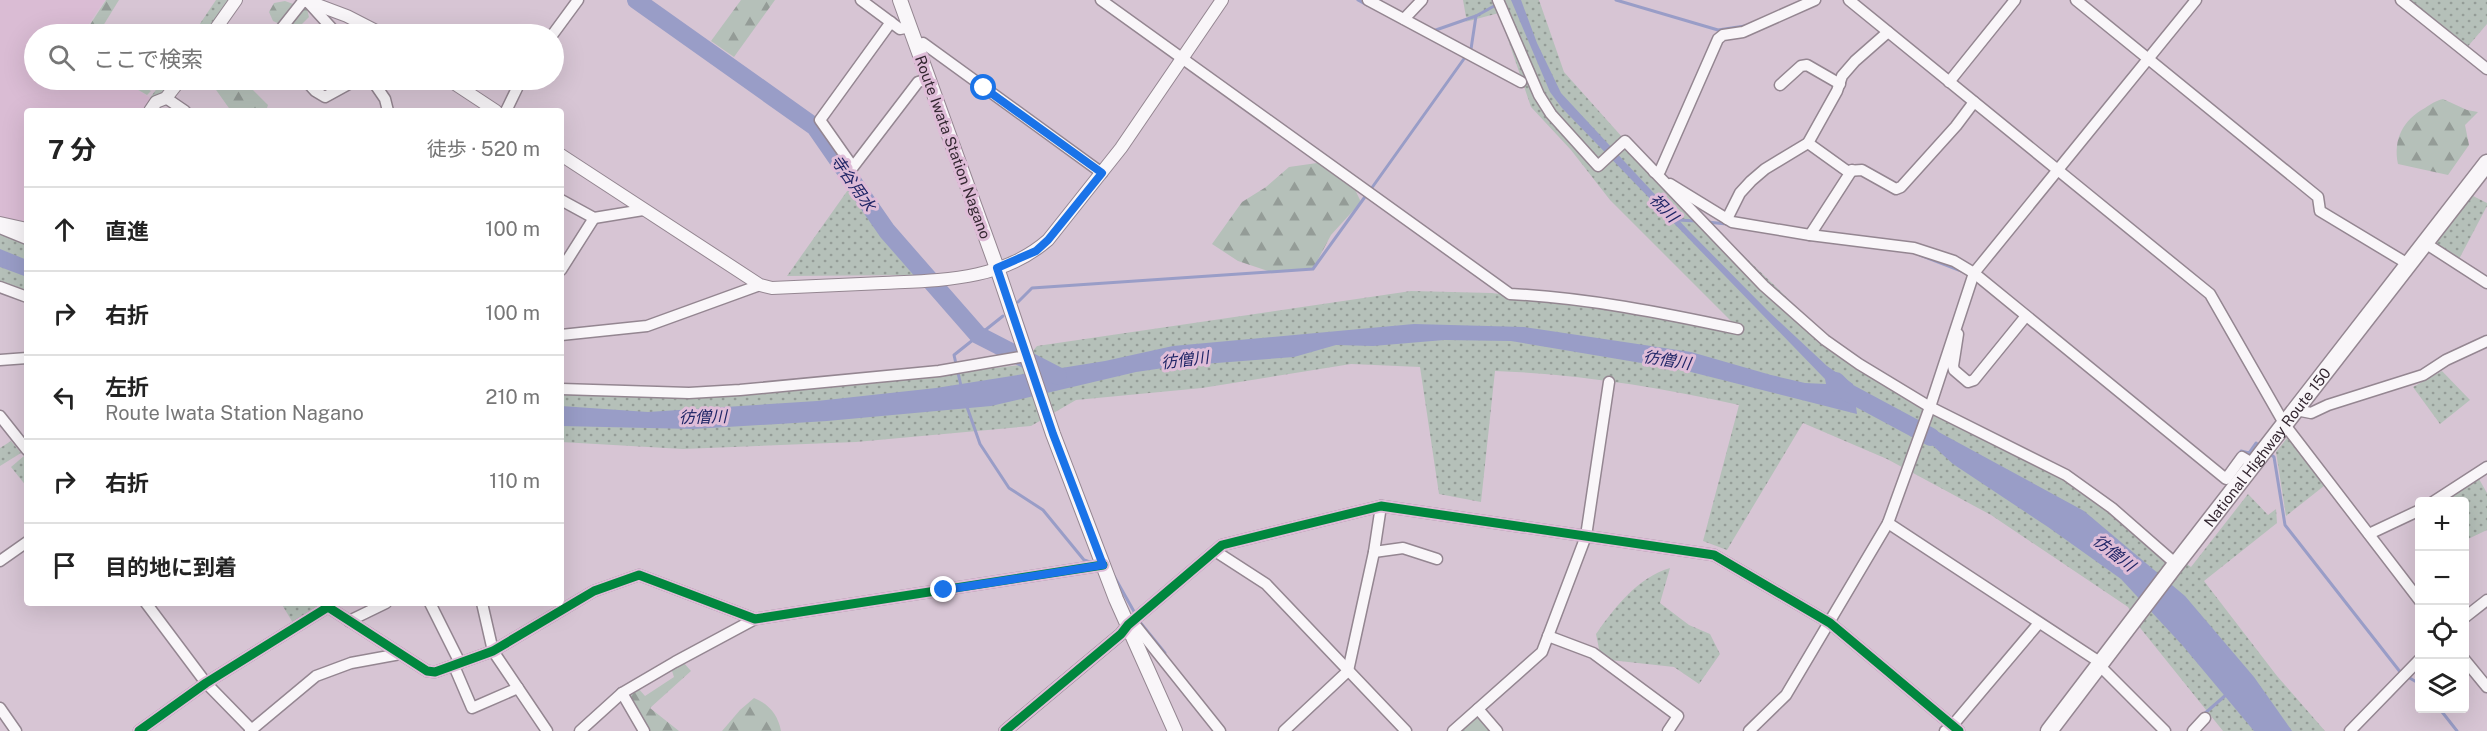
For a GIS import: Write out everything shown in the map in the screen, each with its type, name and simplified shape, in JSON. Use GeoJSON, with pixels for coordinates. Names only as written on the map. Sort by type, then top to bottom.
{"type":"FeatureCollection","features":[{"type":"Feature","properties":{"kind":"highway","name":"National Highway Route 150"},"geometry":{"type":"LineString","coordinates":[[2049,731],[2487,163]]}},
{"type":"Feature","properties":{"kind":"main road","name":"Route Iwata Station Nagano"},"geometry":{"type":"LineString","coordinates":[[900,0],[997,268],[1044,409],[1103,565],[1175,731]]}},
{"type":"Feature","properties":{"kind":"street"},"geometry":{"type":"LineString","coordinates":[[219,24],[236,0]]}},
{"type":"Feature","properties":{"kind":"street"},"geometry":{"type":"LineString","coordinates":[[285,24],[305,0]]}},
{"type":"Feature","properties":{"kind":"street"},"geometry":{"type":"LineString","coordinates":[[305,0],[328,24]]}},
{"type":"Feature","properties":{"kind":"street"},"geometry":{"type":"LineString","coordinates":[[305,0],[363,24]]}},
{"type":"Feature","properties":{"kind":"street"},"geometry":{"type":"LineString","coordinates":[[560,24],[578,0]]}},
{"type":"Feature","properties":{"kind":"street"},"geometry":{"type":"LineString","coordinates":[[861,0],[900,29],[910,27]]}},
{"type":"Feature","properties":{"kind":"street"},"geometry":{"type":"LineString","coordinates":[[1101,0],[1510,294],[1554,296],[1674,314],[1738,329]]}},
{"type":"Feature","properties":{"kind":"street"},"geometry":{"type":"LineString","coordinates":[[564,157],[760,285],[772,288],[968,278],[1036,251],[1048,240],[1121,148],[1222,0]]}},
{"type":"Feature","properties":{"kind":"street"},"geometry":{"type":"LineString","coordinates":[[1368,0],[1521,82]]}},
{"type":"Feature","properties":{"kind":"street"},"geometry":{"type":"LineString","coordinates":[[1404,19],[1422,0]]}},
{"type":"Feature","properties":{"kind":"street"},"geometry":{"type":"LineString","coordinates":[[1498,0],[1539,95],[1551,114],[1598,166],[1625,141],[1793,315],[1859,364],[1930,407],[2066,475],[2112,508],[2176,564]]}},
{"type":"Feature","properties":{"kind":"street"},"geometry":{"type":"LineString","coordinates":[[1656,174],[1660,171],[1718,39],[1723,35],[1743,32],[1815,0]]}},
{"type":"Feature","properties":{"kind":"street"},"geometry":{"type":"LineString","coordinates":[[1849,0],[2210,294],[2285,425],[2415,594]]}},
{"type":"Feature","properties":{"kind":"street"},"geometry":{"type":"LineString","coordinates":[[1949,82],[2015,0]]}},
{"type":"Feature","properties":{"kind":"street"},"geometry":{"type":"LineString","coordinates":[[2076,0],[2318,197],[2319,211],[2408,264]]}},
{"type":"Feature","properties":{"kind":"street"},"geometry":{"type":"LineString","coordinates":[[1749,731],[1786,695],[1888,523],[1930,407],[1973,276],[2057,169],[2196,0]]}},
{"type":"Feature","properties":{"kind":"street"},"geometry":{"type":"LineString","coordinates":[[2401,0],[2487,69]]}},
{"type":"Feature","properties":{"kind":"street"},"geometry":{"type":"LineString","coordinates":[[891,22],[820,120],[854,167],[918,82],[929,79]]}},
{"type":"Feature","properties":{"kind":"street"},"geometry":{"type":"LineString","coordinates":[[1727,219],[1740,193],[1751,182],[1765,169],[1808,143],[1840,84],[1842,76],[1855,61],[1888,32]]}},
{"type":"Feature","properties":{"kind":"street"},"geometry":{"type":"LineString","coordinates":[[917,45],[923,43],[1102,173]]}},
{"type":"Feature","properties":{"kind":"street"},"geometry":{"type":"LineString","coordinates":[[1780,86],[1801,66],[1807,65],[1840,84]]}},
{"type":"Feature","properties":{"kind":"street"},"geometry":{"type":"LineString","coordinates":[[152,108],[156,102],[166,98],[172,90]]}},
{"type":"Feature","properties":{"kind":"street"},"geometry":{"type":"LineString","coordinates":[[314,90],[325,97],[338,90]]}},
{"type":"Feature","properties":{"kind":"street"},"geometry":{"type":"LineString","coordinates":[[379,90],[387,108]]}},
{"type":"Feature","properties":{"kind":"street"},"geometry":{"type":"LineString","coordinates":[[464,90],[491,108]]}},
{"type":"Feature","properties":{"kind":"street"},"geometry":{"type":"LineString","coordinates":[[507,108],[516,90]]}},
{"type":"Feature","properties":{"kind":"street"},"geometry":{"type":"LineString","coordinates":[[166,98],[181,108]]}},
{"type":"Feature","properties":{"kind":"street"},"geometry":{"type":"LineString","coordinates":[[1808,143],[1847,171],[1862,170],[1896,189],[1901,187],[1956,126],[1974,102]]}},
{"type":"Feature","properties":{"kind":"street"},"geometry":{"type":"LineString","coordinates":[[1810,235],[1852,171]]}},
{"type":"Feature","properties":{"kind":"street"},"geometry":{"type":"LineString","coordinates":[[1656,174],[1727,219],[1749,226],[1914,248],[1954,261],[2226,479],[2242,457],[2254,464]]}},
{"type":"Feature","properties":{"kind":"street"},"geometry":{"type":"LineString","coordinates":[[564,202],[594,218],[643,210]]}},
{"type":"Feature","properties":{"kind":"street"},"geometry":{"type":"LineString","coordinates":[[564,265],[594,218]]}},
{"type":"Feature","properties":{"kind":"street"},"geometry":{"type":"LineString","coordinates":[[0,226],[24,230]]}},
{"type":"Feature","properties":{"kind":"street"},"geometry":{"type":"LineString","coordinates":[[0,226],[24,238]]}},
{"type":"Feature","properties":{"kind":"street"},"geometry":{"type":"LineString","coordinates":[[2425,243],[2487,283]]}},
{"type":"Feature","properties":{"kind":"street"},"geometry":{"type":"LineString","coordinates":[[564,335],[647,326],[760,285]]}},
{"type":"Feature","properties":{"kind":"street"},"geometry":{"type":"LineString","coordinates":[[0,287],[24,296]]}},
{"type":"Feature","properties":{"kind":"street"},"geometry":{"type":"LineString","coordinates":[[1958,318],[1959,327],[1953,366],[1954,370],[1968,382],[1974,380],[2024,318]]}},
{"type":"Feature","properties":{"kind":"street"},"geometry":{"type":"LineString","coordinates":[[2296,411],[2311,413],[2328,405],[2423,375],[2445,360],[2487,341]]}},
{"type":"Feature","properties":{"kind":"street"},"geometry":{"type":"LineString","coordinates":[[564,389],[689,393],[740,390],[939,371],[1026,356]]}},
{"type":"Feature","properties":{"kind":"street"},"geometry":{"type":"LineString","coordinates":[[0,360],[24,358]]}},
{"type":"Feature","properties":{"kind":"street"},"geometry":{"type":"LineString","coordinates":[[1453,731],[1542,652],[1586,536],[1609,382]]}},
{"type":"Feature","properties":{"kind":"street"},"geometry":{"type":"LineString","coordinates":[[0,416],[24,446]]}},
{"type":"Feature","properties":{"kind":"street"},"geometry":{"type":"LineString","coordinates":[[2439,497],[2487,467]]}},
{"type":"Feature","properties":{"kind":"street"},"geometry":{"type":"LineString","coordinates":[[1284,731],[1348,671],[1374,552],[1381,506]]}},
{"type":"Feature","properties":{"kind":"street"},"geometry":{"type":"LineString","coordinates":[[1005,731],[1122,634],[1130,623],[1222,545],[1381,506],[1714,555],[1830,623],[1952,729],[2039,623]]}},
{"type":"Feature","properties":{"kind":"street"},"geometry":{"type":"LineString","coordinates":[[2369,534],[2415,512]]}},
{"type":"Feature","properties":{"kind":"street"},"geometry":{"type":"LineString","coordinates":[[1888,523],[2100,664],[2164,731]]}},
{"type":"Feature","properties":{"kind":"street"},"geometry":{"type":"LineString","coordinates":[[0,561],[24,544]]}},
{"type":"Feature","properties":{"kind":"street"},"geometry":{"type":"LineString","coordinates":[[1374,552],[1403,548],[1437,559]]}},
{"type":"Feature","properties":{"kind":"street"},"geometry":{"type":"LineString","coordinates":[[1215,551],[1266,584],[1406,731]]}},
{"type":"Feature","properties":{"kind":"street"},"geometry":{"type":"LineString","coordinates":[[580,731],[622,693],[755,619],[1103,565]]}},
{"type":"Feature","properties":{"kind":"street"},"geometry":{"type":"LineString","coordinates":[[139,731],[206,683],[328,607],[426,672],[435,672],[493,651],[594,591],[639,575],[755,619]]}},
{"type":"Feature","properties":{"kind":"street"},"geometry":{"type":"LineString","coordinates":[[2469,614],[2487,600]]}},
{"type":"Feature","properties":{"kind":"street"},"geometry":{"type":"LineString","coordinates":[[148,606],[206,683],[252,730],[316,676],[351,663],[400,654]]}},
{"type":"Feature","properties":{"kind":"street"},"geometry":{"type":"LineString","coordinates":[[349,621],[380,606]]}},
{"type":"Feature","properties":{"kind":"street"},"geometry":{"type":"LineString","coordinates":[[431,606],[457,664],[472,708],[518,688]]}},
{"type":"Feature","properties":{"kind":"street"},"geometry":{"type":"LineString","coordinates":[[483,606],[493,651],[548,731]]}},
{"type":"Feature","properties":{"kind":"street"},"geometry":{"type":"LineString","coordinates":[[1130,623],[1220,731]]}},
{"type":"Feature","properties":{"kind":"street"},"geometry":{"type":"LineString","coordinates":[[1548,636],[1593,653],[1678,716],[1668,731]]}},
{"type":"Feature","properties":{"kind":"street"},"geometry":{"type":"LineString","coordinates":[[2350,731],[2419,659]]}},
{"type":"Feature","properties":{"kind":"street"},"geometry":{"type":"LineString","coordinates":[[2469,665],[2487,687]]}},
{"type":"Feature","properties":{"kind":"street"},"geometry":{"type":"LineString","coordinates":[[622,693],[644,731]]}},
{"type":"Feature","properties":{"kind":"street"},"geometry":{"type":"LineString","coordinates":[[0,708],[16,731]]}},
{"type":"Feature","properties":{"kind":"street"},"geometry":{"type":"LineString","coordinates":[[1478,709],[1497,731]]}},
{"type":"Feature","properties":{"kind":"street"},"geometry":{"type":"LineString","coordinates":[[2193,731],[2205,718]]}},
{"type":"Feature","properties":{"kind":"shaded area"},"geometry":{"type":"Polygon","coordinates":[[[0,0],[105,0],[89,24],[24,24],[24,90],[139,90],[156,102],[152,108],[24,108],[24,226],[0,221],[0,0]]]}},
{"type":"Feature","properties":{"kind":"green space"},"geometry":{"type":"Polygon","coordinates":[[[106,0],[119,0],[104,24],[90,24],[106,0]]]}},
{"type":"Feature","properties":{"kind":"green space"},"geometry":{"type":"Polygon","coordinates":[[[216,0],[236,0],[219,24],[200,24],[216,0]]]}},
{"type":"Feature","properties":{"kind":"green space"},"geometry":{"type":"Polygon","coordinates":[[[741,0],[775,0],[734,57],[711,41],[741,0]]]}},
{"type":"Feature","properties":{"kind":"green space"},"geometry":{"type":"Polygon","coordinates":[[[1463,0],[1539,0],[1564,72],[1631,147],[1863,371],[2094,495],[2191,567],[2248,494],[2268,515],[2276,509],[2277,523],[2204,581],[2277,676],[2325,731],[2223,731],[2141,629],[2128,607],[1991,515],[1887,459],[1803,423],[1727,550],[1703,541],[1739,405],[1648,387],[1587,378],[1495,371],[1481,502],[1439,494],[1420,367],[1351,364],[1202,388],[1076,400],[1031,426],[856,442],[683,449],[564,442],[564,387],[689,393],[867,383],[1021,365],[1037,346],[1411,291],[1492,293],[1578,305],[1726,331],[1738,328],[1610,200],[1571,150],[1531,107],[1499,13],[1465,22],[1475,17],[1466,17],[1463,0]]]}},
{"type":"Feature","properties":{"kind":"green space"},"geometry":{"type":"Polygon","coordinates":[[[2404,0],[2487,0],[2487,24],[2464,51],[2404,0]]]}},
{"type":"Feature","properties":{"kind":"green space"},"geometry":{"type":"Polygon","coordinates":[[[285,1],[307,9],[309,17],[302,24],[280,24],[273,21],[269,12],[274,3],[285,1]]]}},
{"type":"Feature","properties":{"kind":"green space"},"geometry":{"type":"Polygon","coordinates":[[[138,90],[151,91],[147,95],[138,90]]]}},
{"type":"Feature","properties":{"kind":"green space"},"geometry":{"type":"Polygon","coordinates":[[[156,90],[169,90],[156,102],[150,98],[156,90]]]}},
{"type":"Feature","properties":{"kind":"green space"},"geometry":{"type":"Polygon","coordinates":[[[216,90],[253,90],[268,105],[267,108],[229,108],[216,90]]]}},
{"type":"Feature","properties":{"kind":"green space"},"geometry":{"type":"Polygon","coordinates":[[[2443,99],[2467,110],[2478,112],[2465,125],[2469,145],[2448,175],[2398,164],[2397,146],[2405,124],[2417,113],[2443,99]]]}},
{"type":"Feature","properties":{"kind":"green space"},"geometry":{"type":"Polygon","coordinates":[[[1317,163],[1350,179],[1361,202],[1331,235],[1313,269],[1271,272],[1238,261],[1212,244],[1242,202],[1266,187],[1289,167],[1317,163]]]}},
{"type":"Feature","properties":{"kind":"green space"},"geometry":{"type":"Polygon","coordinates":[[[850,187],[915,275],[787,276],[850,187]]]}},
{"type":"Feature","properties":{"kind":"green space"},"geometry":{"type":"Polygon","coordinates":[[[2473,196],[2487,203],[2487,206],[2457,263],[2431,247],[2473,196]]]}},
{"type":"Feature","properties":{"kind":"green space"},"geometry":{"type":"Polygon","coordinates":[[[0,231],[24,240],[24,292],[0,284],[0,231]]]}},
{"type":"Feature","properties":{"kind":"green space"},"geometry":{"type":"Polygon","coordinates":[[[2442,371],[2470,400],[2440,424],[2413,387],[2442,371]]]}},
{"type":"Feature","properties":{"kind":"green space"},"geometry":{"type":"Polygon","coordinates":[[[2291,433],[2329,482],[2286,516],[2276,452],[2291,433]]]}},
{"type":"Feature","properties":{"kind":"green space"},"geometry":{"type":"Polygon","coordinates":[[[11,441],[21,453],[0,466],[0,448],[11,441]]]}},
{"type":"Feature","properties":{"kind":"green space"},"geometry":{"type":"Polygon","coordinates":[[[24,456],[24,483],[11,467],[24,456]]]}},
{"type":"Feature","properties":{"kind":"green space"},"geometry":{"type":"Polygon","coordinates":[[[2479,479],[2487,493],[2487,530],[2469,539],[2469,497],[2451,497],[2479,479]]]}},
{"type":"Feature","properties":{"kind":"green space"},"geometry":{"type":"Polygon","coordinates":[[[1670,568],[1660,603],[1689,625],[1710,634],[1720,654],[1699,684],[1674,667],[1601,659],[1596,634],[1611,614],[1637,586],[1670,568]]]}},
{"type":"Feature","properties":{"kind":"green space"},"geometry":{"type":"Polygon","coordinates":[[[283,606],[321,606],[293,623],[283,606]]]}},
{"type":"Feature","properties":{"kind":"green space"},"geometry":{"type":"Polygon","coordinates":[[[683,662],[691,671],[650,708],[679,731],[647,731],[627,695],[638,688],[645,696],[674,677],[671,668],[683,662]]]}},
{"type":"Feature","properties":{"kind":"green space"},"geometry":{"type":"Polygon","coordinates":[[[754,698],[764,703],[772,711],[781,731],[722,731],[740,710],[754,698]]]}},
{"type":"Feature","properties":{"kind":"green space"},"geometry":{"type":"Polygon","coordinates":[[[1477,718],[1493,731],[1453,731],[1461,724],[1477,718]]]}},
{"type":"Feature","properties":{"kind":"water","name":"祝川"},"geometry":{"type":"Polygon","coordinates":[[[1511,0],[1521,0],[1537,43],[1561,93],[1688,230],[1768,311],[1827,366],[1853,384],[1857,414],[1683,370],[1511,341],[1444,340],[1373,346],[1336,345],[1294,357],[1177,366],[1136,372],[991,406],[827,421],[693,429],[564,426],[564,406],[648,412],[817,401],[936,388],[1105,361],[1173,346],[1414,324],[1524,327],[1691,352],[1771,375],[1805,383],[1826,384],[1825,379],[1562,108],[1550,92],[1511,0]]]}},
{"type":"Feature","properties":{"kind":"water"},"geometry":{"type":"Polygon","coordinates":[[[0,249],[24,259],[24,276],[0,267],[0,249]]]}},
{"type":"Feature","properties":{"kind":"water"},"geometry":{"type":"Polygon","coordinates":[[[1887,404],[2084,511],[2185,596],[2254,677],[2292,731],[2254,731],[2183,646],[2121,579],[1953,464],[1887,404]]]}},
{"type":"Feature","properties":{"kind":"waterway","name":"寺谷用水"},"geometry":{"type":"LineString","coordinates":[[636,0],[815,127],[887,231],[978,335],[1058,376]]}},
{"type":"Feature","properties":{"kind":"waterway"},"geometry":{"type":"LineString","coordinates":[[1358,0],[1367,5]]}},
{"type":"Feature","properties":{"kind":"waterway"},"geometry":{"type":"LineString","coordinates":[[1616,0],[1718,30],[1745,26]]}},
{"type":"Feature","properties":{"kind":"waterway"},"geometry":{"type":"LineString","coordinates":[[1433,31],[1476,16],[1496,5]]}},
{"type":"Feature","properties":{"kind":"waterway"},"geometry":{"type":"LineString","coordinates":[[1371,189],[1471,49],[1476,16]]}},
{"type":"Feature","properties":{"kind":"waterway"},"geometry":{"type":"LineString","coordinates":[[1018,302],[1032,288],[1313,269],[1367,194]]}},
{"type":"Feature","properties":{"kind":"waterway","name":"祝川"},"geometry":{"type":"LineString","coordinates":[[1677,220],[1697,221]]}},
{"type":"Feature","properties":{"kind":"waterway"},"geometry":{"type":"LineString","coordinates":[[1707,222],[1727,224]]}},
{"type":"Feature","properties":{"kind":"waterway"},"geometry":{"type":"LineString","coordinates":[[1920,255],[1964,272]]}},
{"type":"Feature","properties":{"kind":"waterway"},"geometry":{"type":"LineString","coordinates":[[961,386],[954,355],[1003,316]]}},
{"type":"Feature","properties":{"kind":"waterway","name":"彷僧川"},"geometry":{"type":"LineString","coordinates":[[1836,381],[1847,392],[1931,437]]}},
{"type":"Feature","properties":{"kind":"waterway"},"geometry":{"type":"LineString","coordinates":[[966,404],[980,444],[1009,488],[1043,510],[1084,560],[1090,562]]}},
{"type":"Feature","properties":{"kind":"waterway"},"geometry":{"type":"LineString","coordinates":[[2239,454],[2241,451],[2249,453],[2256,443],[2261,447]]}},
{"type":"Feature","properties":{"kind":"waterway"},"geometry":{"type":"LineString","coordinates":[[2269,453],[2274,457],[2285,525],[2401,673],[2415,681]]}},
{"type":"Feature","properties":{"kind":"waterway"},"geometry":{"type":"LineString","coordinates":[[1110,569],[1136,615]]}},
{"type":"Feature","properties":{"kind":"waterway"},"geometry":{"type":"LineString","coordinates":[[1139,621],[1165,653]]}},
{"type":"Feature","properties":{"kind":"waterway"},"geometry":{"type":"LineString","coordinates":[[2203,715],[2227,694]]}},
{"type":"Feature","properties":{"kind":"waterway"},"geometry":{"type":"LineString","coordinates":[[2443,713],[2457,731]]}},
{"type":"Feature","properties":{"kind":"cycle path"},"geometry":{"type":"LineString","coordinates":[[1005,731],[1121,634],[1128,625],[1222,545],[1381,506],[1714,555],[1830,623],[1959,731]]}},
{"type":"Feature","properties":{"kind":"cycle path"},"geometry":{"type":"LineString","coordinates":[[139,731],[206,683],[328,607],[427,671],[435,672],[493,651],[594,591],[639,575],[755,619],[1103,565]]}},
{"type":"Feature","properties":{"kind":"route"},"geometry":{"type":"LineString","coordinates":[[944,590],[1103,565],[1053,434],[997,268],[1036,251],[1048,240],[1102,173],[984,88]]}}]}
